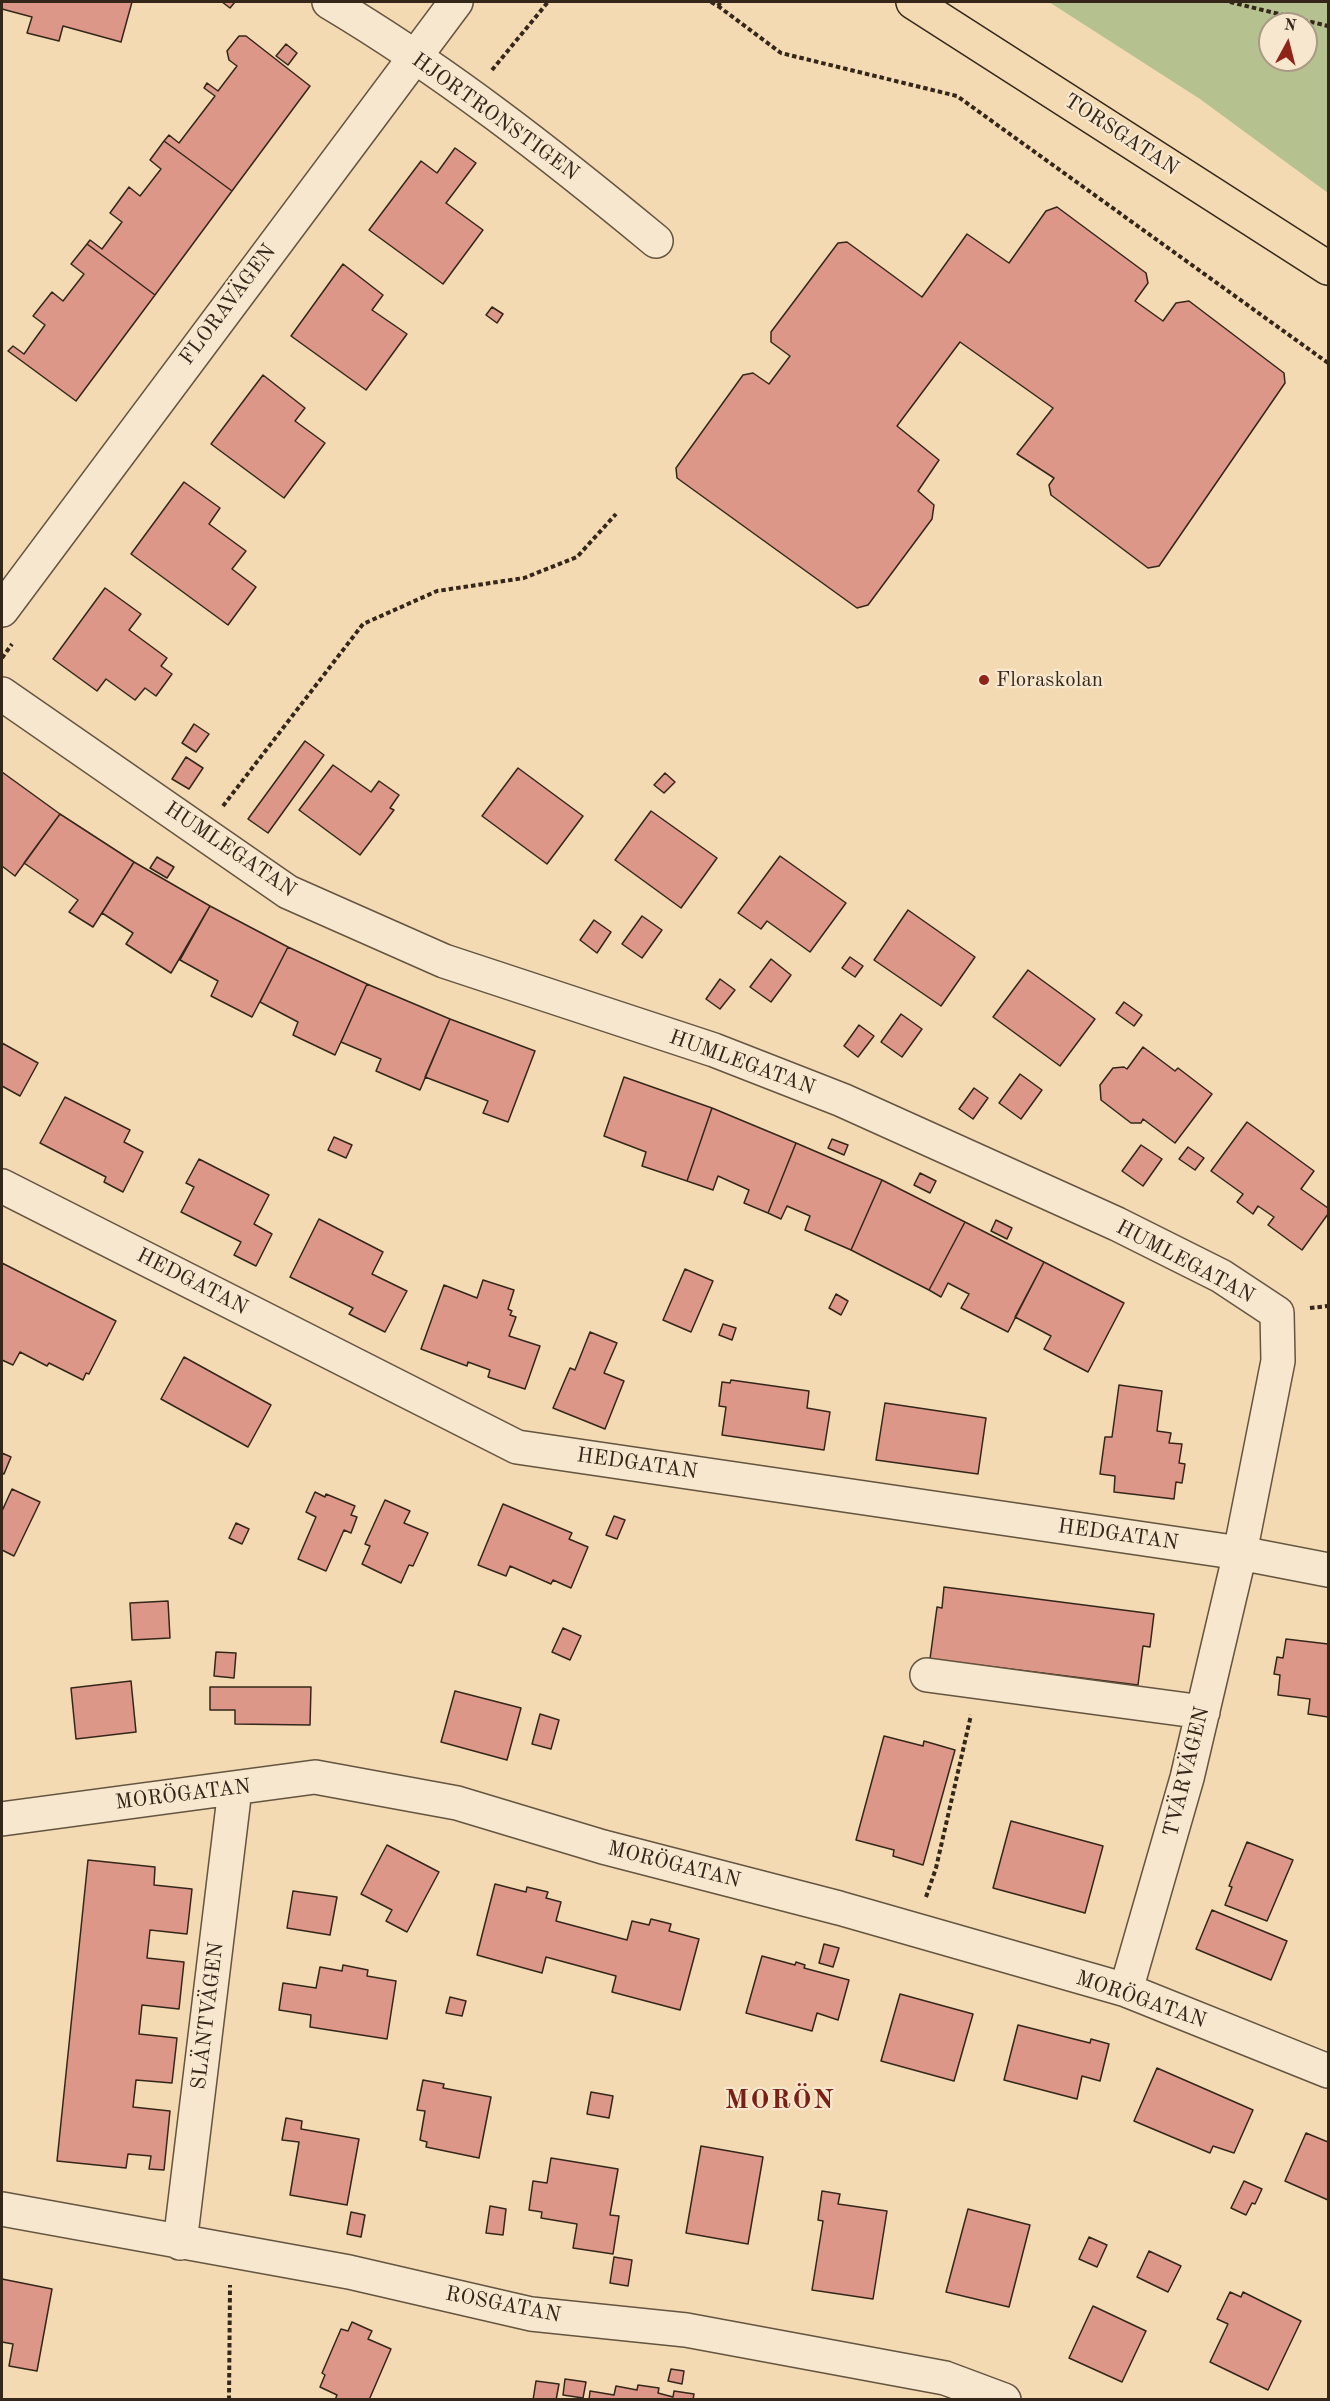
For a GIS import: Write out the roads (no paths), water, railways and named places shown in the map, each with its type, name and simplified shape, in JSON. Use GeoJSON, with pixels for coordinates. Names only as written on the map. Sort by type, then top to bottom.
{"type":"FeatureCollection","features":[{"type":"Feature","properties":{"kind":"main road","name":"TORSGATAN"},"geometry":{"type":"LineString","coordinates":[[913,2],[1329,268]]}},
{"type":"Feature","properties":{"kind":"street","name":"HJORTRONSTIGEN"},"geometry":{"type":"LineString","coordinates":[[329,2],[374,29],[525,135],[656,241]]}},
{"type":"Feature","properties":{"kind":"street","name":"FLORAVÄGEN"},"geometry":{"type":"LineString","coordinates":[[2,610],[456,2]]}},
{"type":"Feature","properties":{"kind":"street","name":"HUMLEGATAN"},"geometry":{"type":"LineString","coordinates":[[2,694],[288,892],[444,962],[714,1050],[842,1100],[1117,1224],[1221,1276],[1277,1313],[1278,1361],[1240,1553]]}},
{"type":"Feature","properties":{"kind":"street","name":"HEDGATAN"},"geometry":{"type":"LineString","coordinates":[[2,1186],[517,1447],[1240,1553],[1329,1570]]}},
{"type":"Feature","properties":{"kind":"street","name":"TVÄRVÄGEN"},"geometry":{"type":"LineString","coordinates":[[1126,1990],[1187,1778],[1240,1553]]}},
{"type":"Feature","properties":{"kind":"street"},"geometry":{"type":"LineString","coordinates":[[927,1675],[1203,1712]]}},
{"type":"Feature","properties":{"kind":"street","name":"MORÖGATAN"},"geometry":{"type":"LineString","coordinates":[[2,1819],[315,1777],[457,1803],[603,1848],[839,1908],[1126,1990],[1329,2071]]}},
{"type":"Feature","properties":{"kind":"street","name":"SLÄNTVÄGEN"},"geometry":{"type":"LineString","coordinates":[[180,2243],[235,1789]]}},
{"type":"Feature","properties":{"kind":"street","name":"ROSGATAN"},"geometry":{"type":"LineString","coordinates":[[2,2209],[349,2272],[531,2314],[686,2330],[945,2378],[1004,2400]]}},
{"type":"Feature","properties":{"kind":"place","name":"Floraskolan"},"geometry":{"type":"Point","coordinates":[984,680]}},
{"type":"Feature","properties":{"kind":"district","name":"MORÖN"},"geometry":{"type":"Point","coordinates":[780,2101]}}]}
